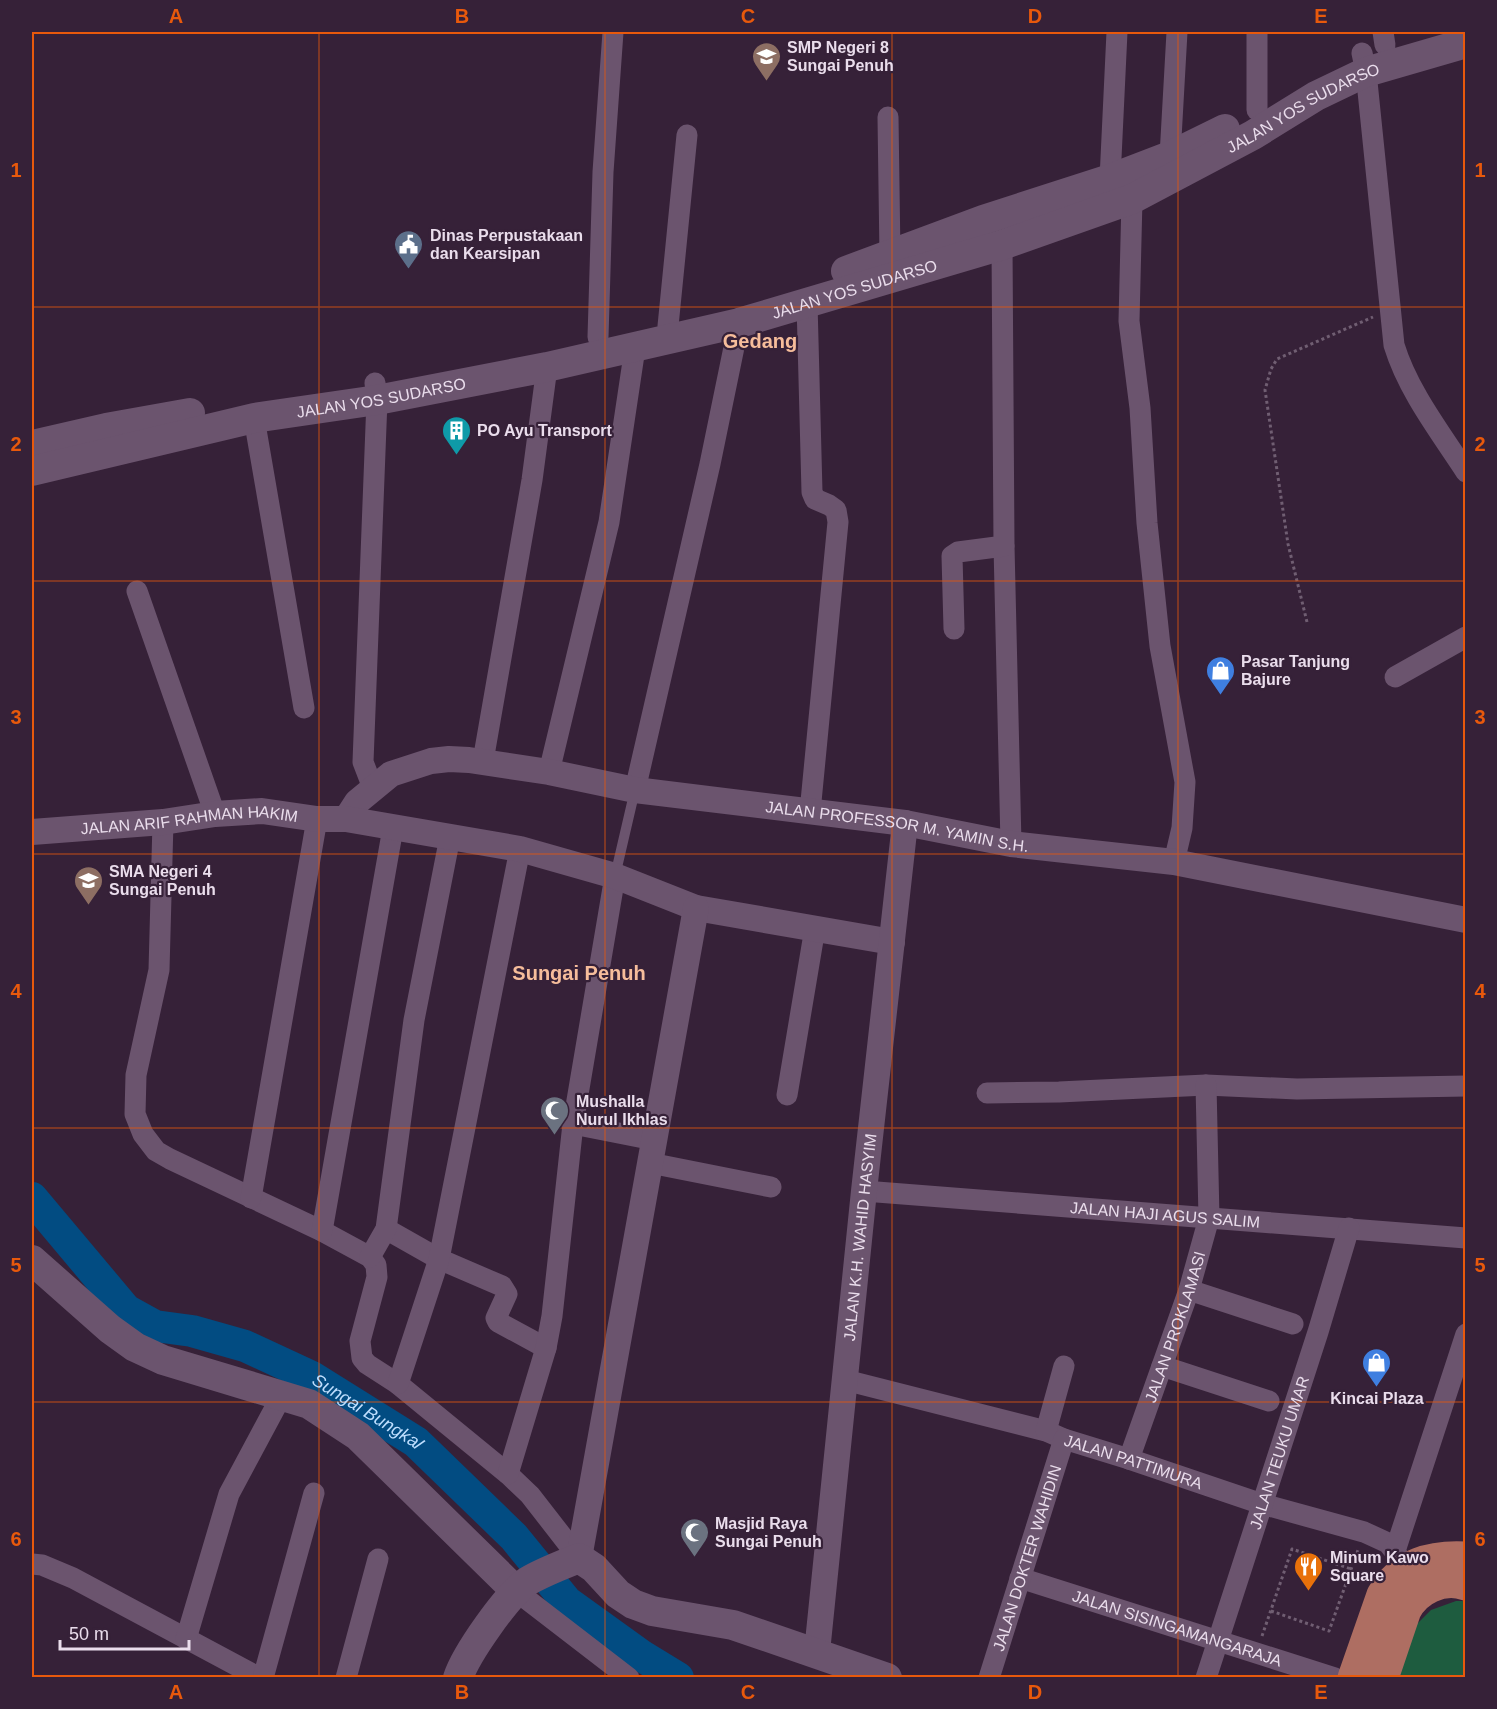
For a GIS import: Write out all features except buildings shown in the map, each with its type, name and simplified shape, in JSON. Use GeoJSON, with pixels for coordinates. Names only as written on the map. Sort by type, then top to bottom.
{"type":"FeatureCollection","features":[{"type":"Feature","properties":{"kind":"highway"},"geometry":{"type":"LineString","coordinates":[[1354,1677],[1383,1595],[1401,1560],[1421,1562],[1436,1558],[1466,1558]]}},
{"type":"Feature","properties":{"kind":"highway"},"geometry":{"type":"LineString","coordinates":[[1382,1677],[1410,1600],[1418,1592],[1430,1586],[1459,1582],[1466,1584]]}},
{"type":"Feature","properties":{"kind":"main road","name":"JALAN YOS SUDARSO"},"geometry":{"type":"LineString","coordinates":[[32,445],[106,428],[547,367],[635,348],[751,313],[804,286],[983,220],[1110,179],[1170,156],[1225,129],[1300,84],[1374,50],[1430,32]]}},
{"type":"Feature","properties":{"kind":"main road","name":"JALAN YOS SUDARSO"},"geometry":{"type":"LineString","coordinates":[[32,471],[254,418],[376,392],[598,337],[807,303],[1002,245],[1132,199],[1253,135],[1316,96],[1374,50],[1466,43]]}},
{"type":"Feature","properties":{"kind":"main road"},"geometry":{"type":"LineString","coordinates":[[32,1260],[110,1329],[135,1347],[163,1360],[309,1404],[358,1436],[522,1586]]}},
{"type":"Feature","properties":{"kind":"main road"},"geometry":{"type":"LineString","coordinates":[[458,1677],[474,1645],[522,1586],[567,1564],[594,1568],[618,1594],[633,1604],[652,1611],[733,1624],[887,1677]]}},
{"type":"Feature","properties":{"kind":"street"},"geometry":{"type":"LineString","coordinates":[[598,337],[603,172],[613,32]]}},
{"type":"Feature","properties":{"kind":"street"},"geometry":{"type":"LineString","coordinates":[[1110,179],[1117,32]]}},
{"type":"Feature","properties":{"kind":"street"},"geometry":{"type":"LineString","coordinates":[[1170,156],[1177,32]]}},
{"type":"Feature","properties":{"kind":"street"},"geometry":{"type":"LineString","coordinates":[[1257,32],[1257,110]]}},
{"type":"Feature","properties":{"kind":"street"},"geometry":{"type":"LineString","coordinates":[[1374,50],[1394,345],[1413,390],[1466,472]]}},
{"type":"Feature","properties":{"kind":"street"},"geometry":{"type":"LineString","coordinates":[[888,117],[890,256]]}},
{"type":"Feature","properties":{"kind":"street"},"geometry":{"type":"LineString","coordinates":[[668,326],[687,135]]}},
{"type":"Feature","properties":{"kind":"street"},"geometry":{"type":"LineString","coordinates":[[1132,199],[1129,321],[1140,408],[1147,524],[1160,646],[1185,782],[1182,828],[1174,862]]}},
{"type":"Feature","properties":{"kind":"street"},"geometry":{"type":"LineString","coordinates":[[1002,245],[1004,546],[1011,844]]}},
{"type":"Feature","properties":{"kind":"street"},"geometry":{"type":"LineString","coordinates":[[807,303],[812,492],[815,499],[836,510],[838,522],[810,812]]}},
{"type":"Feature","properties":{"kind":"street"},"geometry":{"type":"LineString","coordinates":[[635,790],[706,483],[751,313]]}},
{"type":"Feature","properties":{"kind":"street"},"geometry":{"type":"LineString","coordinates":[[549,772],[609,522],[635,348]]}},
{"type":"Feature","properties":{"kind":"street"},"geometry":{"type":"LineString","coordinates":[[483,761],[531,480],[547,367]]}},
{"type":"Feature","properties":{"kind":"street"},"geometry":{"type":"LineString","coordinates":[[373,788],[363,762],[376,392]]}},
{"type":"Feature","properties":{"kind":"street"},"geometry":{"type":"LineString","coordinates":[[254,418],[304,708]]}},
{"type":"Feature","properties":{"kind":"street"},"geometry":{"type":"LineString","coordinates":[[954,629],[952,556],[957,552],[1004,546]]}},
{"type":"Feature","properties":{"kind":"street"},"geometry":{"type":"LineString","coordinates":[[137,591],[215,814]]}},
{"type":"Feature","properties":{"kind":"street"},"geometry":{"type":"LineString","coordinates":[[1395,677],[1466,637]]}},
{"type":"Feature","properties":{"kind":"street","name":"JALAN PROFESSOR M. YAMIN S.H."},"geometry":{"type":"LineString","coordinates":[[346,819],[357,802],[391,774],[431,761],[449,759],[483,761],[635,790],[905,823],[1011,844],[1174,862],[1466,920]]}},
{"type":"Feature","properties":{"kind":"street","name":"JALAN ARIF RAHMAN HAKIM"},"geometry":{"type":"LineString","coordinates":[[37,828],[163,822],[215,814],[262,811],[316,819],[346,819],[520,849],[615,876],[696,908],[892,942]]}},
{"type":"Feature","properties":{"kind":"street"},"geometry":{"type":"LineString","coordinates":[[251,1198],[316,819]]}},
{"type":"Feature","properties":{"kind":"street"},"geometry":{"type":"LineString","coordinates":[[163,822],[159,970],[136,1076],[135,1114],[143,1134],[156,1151],[322,1231],[370,1257],[376,1265],[377,1277],[359,1350],[362,1358],[367,1364],[398,1384],[508,1474],[530,1495],[567,1564]]}},
{"type":"Feature","properties":{"kind":"street","name":"JALAN K.H. WAHID HASYIM"},"geometry":{"type":"LineString","coordinates":[[817,1652],[864,1191],[905,823]]}},
{"type":"Feature","properties":{"kind":"street"},"geometry":{"type":"LineString","coordinates":[[322,1231],[393,828]]}},
{"type":"Feature","properties":{"kind":"street"},"geometry":{"type":"LineString","coordinates":[[370,1257],[386,1229],[414,1020],[450,837]]}},
{"type":"Feature","properties":{"kind":"street"},"geometry":{"type":"LineString","coordinates":[[398,1384],[439,1259],[520,849]]}},
{"type":"Feature","properties":{"kind":"street"},"geometry":{"type":"LineString","coordinates":[[508,1474],[546,1348],[552,1316],[573,1124],[615,876]]}},
{"type":"Feature","properties":{"kind":"street"},"geometry":{"type":"LineString","coordinates":[[567,1564],[652,1152],[696,908]]}},
{"type":"Feature","properties":{"kind":"street"},"geometry":{"type":"LineString","coordinates":[[787,1095],[815,928]]}},
{"type":"Feature","properties":{"kind":"street"},"geometry":{"type":"LineString","coordinates":[[987,1092],[1059,1092],[1206,1085],[1297,1089],[1466,1086]]}},
{"type":"Feature","properties":{"kind":"street","name":"JALAN PROKLAMASI"},"geometry":{"type":"LineString","coordinates":[[1129,1459],[1189,1290],[1209,1218],[1206,1085]]}},
{"type":"Feature","properties":{"kind":"street"},"geometry":{"type":"LineString","coordinates":[[573,1124],[652,1152],[771,1187]]}},
{"type":"Feature","properties":{"kind":"street","name":"JALAN HAJI AGUS SALIM"},"geometry":{"type":"LineString","coordinates":[[864,1191],[1466,1238]]}},
{"type":"Feature","properties":{"kind":"street","name":"JALAN TEUKU UMAR"},"geometry":{"type":"LineString","coordinates":[[1206,1677],[1318,1332],[1348,1228]]}},
{"type":"Feature","properties":{"kind":"street"},"geometry":{"type":"LineString","coordinates":[[386,1229],[439,1259],[502,1286],[507,1294],[496,1318],[498,1322],[546,1348]]}},
{"type":"Feature","properties":{"kind":"street"},"geometry":{"type":"LineString","coordinates":[[1189,1290],[1293,1324]]}},
{"type":"Feature","properties":{"kind":"street"},"geometry":{"type":"LineString","coordinates":[[1401,1560],[1466,1334]]}},
{"type":"Feature","properties":{"kind":"street","name":"JALAN DOKTER WAHIDIN"},"geometry":{"type":"LineString","coordinates":[[989,1677],[1020,1578],[1055,1435],[1064,1366]]}},
{"type":"Feature","properties":{"kind":"street"},"geometry":{"type":"LineString","coordinates":[[1162,1366],[1269,1401]]}},
{"type":"Feature","properties":{"kind":"street","name":"JALAN PATTIMURA"},"geometry":{"type":"LineString","coordinates":[[846,1380],[1055,1435],[1262,1504],[1364,1532],[1388,1543],[1401,1560]]}},
{"type":"Feature","properties":{"kind":"street"},"geometry":{"type":"LineString","coordinates":[[186,1640],[229,1494],[282,1395]]}},
{"type":"Feature","properties":{"kind":"street"},"geometry":{"type":"LineString","coordinates":[[32,1564],[42,1565],[73,1578],[186,1640],[262,1677],[314,1493]]}},
{"type":"Feature","properties":{"kind":"street"},"geometry":{"type":"LineString","coordinates":[[346,1677],[378,1559]]}},
{"type":"Feature","properties":{"kind":"street","name":"JALAN SISINGAMANGARAJA"},"geometry":{"type":"LineString","coordinates":[[1020,1578],[1335,1677]]}},
{"type":"Feature","properties":{"kind":"street"},"geometry":{"type":"LineString","coordinates":[[522,1586],[629,1677]]}},
{"type":"Feature","properties":{"kind":"lane"},"geometry":{"type":"LineString","coordinates":[[615,876],[635,790]]}},
{"type":"Feature","properties":{"kind":"path"},"geometry":{"type":"LineString","coordinates":[[1307,622],[1288,544],[1265,390],[1271,369],[1277,359],[1390,310]]}},
{"type":"Feature","properties":{"kind":"path"},"geometry":{"type":"LineString","coordinates":[[1271,1611],[1329,1631],[1364,1532]]}},
{"type":"Feature","properties":{"kind":"path"},"geometry":{"type":"LineString","coordinates":[[1257,1652],[1292,1549],[1351,1569]]}},
{"type":"Feature","properties":{"kind":"green space"},"geometry":{"type":"Polygon","coordinates":[[[1456,1601],[1465,1601],[1465,1677],[1399,1678],[1413,1628],[1431,1610],[1456,1601]]]}},
{"type":"Feature","properties":{"kind":"waterway","name":"Sungai Bungkal"},"geometry":{"type":"LineString","coordinates":[[32,1198],[126,1310],[155,1326],[192,1331],[245,1346],[312,1377],[416,1442],[514,1537],[567,1602],[642,1656],[678,1678]]}},
{"type":"Feature","properties":{"kind":"place","name":"SMP Negeri 8 Sungai Penuh"},"geometry":{"type":"Point","coordinates":[766,82]}},
{"type":"Feature","properties":{"kind":"place","name":"Dinas Perpustakaan dan Kearsipan"},"geometry":{"type":"Point","coordinates":[409,270]}},
{"type":"Feature","properties":{"kind":"place","name":"PO Ayu Transport"},"geometry":{"type":"Point","coordinates":[456,456]}},
{"type":"Feature","properties":{"kind":"place","name":"Pasar Tanjung Bajure"},"geometry":{"type":"Point","coordinates":[1220,696]}},
{"type":"Feature","properties":{"kind":"place","name":"SMA Negeri 4 Sungai Penuh"},"geometry":{"type":"Point","coordinates":[88,906]}},
{"type":"Feature","properties":{"kind":"place","name":"Mushalla Nurul Ikhlas"},"geometry":{"type":"Point","coordinates":[555,1136]}},
{"type":"Feature","properties":{"kind":"place","name":"Kincai Plaza"},"geometry":{"type":"Point","coordinates":[1377,1388]}},
{"type":"Feature","properties":{"kind":"place","name":"Masjid Raya Sungai Penuh"},"geometry":{"type":"Point","coordinates":[694,1558]}},
{"type":"Feature","properties":{"kind":"place","name":"Minum Kawo Square"},"geometry":{"type":"Point","coordinates":[1309,1592]}},
{"type":"Feature","properties":{"kind":"district","name":"Gedang"},"geometry":{"type":"Point","coordinates":[760,341]}},
{"type":"Feature","properties":{"kind":"district","name":"Sungai Penuh"},"geometry":{"type":"Point","coordinates":[579,973]}}]}
